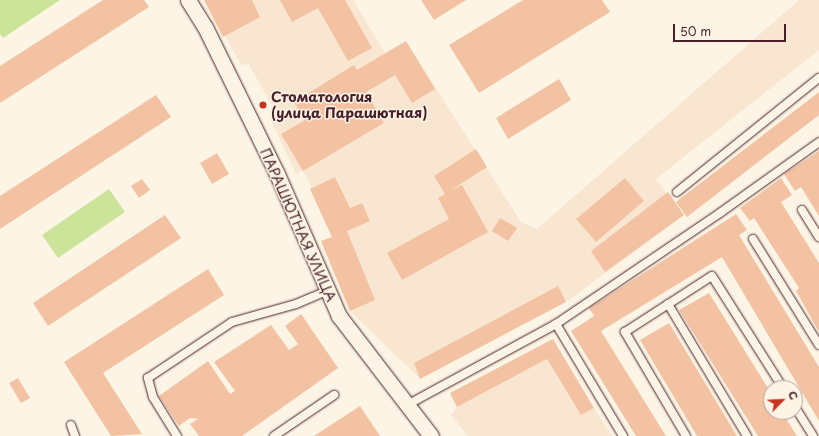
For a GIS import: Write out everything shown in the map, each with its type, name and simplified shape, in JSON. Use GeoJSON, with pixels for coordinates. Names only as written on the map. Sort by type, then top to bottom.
{"type":"FeatureCollection","features":[{"type":"Feature","properties":{"kind":"street","name":"ПАРАШЮТНАЯ УЛИЦА"},"geometry":{"type":"LineString","coordinates":[[188,0],[205,27],[274,167],[326,291],[339,316],[431,436]]}},
{"type":"Feature","properties":{"kind":"lane"},"geometry":{"type":"LineString","coordinates":[[677,192],[819,78]]}},
{"type":"Feature","properties":{"kind":"lane"},"geometry":{"type":"LineString","coordinates":[[407,406],[556,324],[720,213],[819,142]]}},
{"type":"Feature","properties":{"kind":"lane"},"geometry":{"type":"LineString","coordinates":[[802,210],[819,237]]}},
{"type":"Feature","properties":{"kind":"lane"},"geometry":{"type":"LineString","coordinates":[[753,239],[819,345]]}},
{"type":"Feature","properties":{"kind":"lane"},"geometry":{"type":"LineString","coordinates":[[686,436],[625,332],[712,276],[778,380]]}},
{"type":"Feature","properties":{"kind":"lane"},"geometry":{"type":"LineString","coordinates":[[177,436],[153,397],[148,378],[232,322],[296,304],[326,291]]}},
{"type":"Feature","properties":{"kind":"lane"},"geometry":{"type":"LineString","coordinates":[[668,304],[747,436]]}},
{"type":"Feature","properties":{"kind":"lane"},"geometry":{"type":"LineString","coordinates":[[556,324],[623,436]]}},
{"type":"Feature","properties":{"kind":"lane"},"geometry":{"type":"LineString","coordinates":[[274,436],[334,395]]}},
{"type":"Feature","properties":{"kind":"lane"},"geometry":{"type":"LineString","coordinates":[[803,420],[813,436]]}},
{"type":"Feature","properties":{"kind":"lane"},"geometry":{"type":"LineString","coordinates":[[71,425],[75,436]]}},
{"type":"Feature","properties":{"kind":"shaded area"},"geometry":{"type":"Polygon","coordinates":[[[204,0],[353,0],[385,53],[406,41],[521,222],[537,229],[799,0],[819,0],[819,50],[656,179],[684,215],[572,298],[420,379],[350,311],[321,241],[332,237],[310,189],[312,188],[303,171],[296,174],[269,116],[273,107],[248,63],[242,66],[204,0]]]}},
{"type":"Feature","properties":{"kind":"shaded area"},"geometry":{"type":"Polygon","coordinates":[[[547,359],[581,415],[594,408],[612,436],[468,436],[451,415],[457,407],[547,359]]]}},
{"type":"Feature","properties":{"kind":"green space"},"geometry":{"type":"Polygon","coordinates":[[[0,0],[60,0],[3,38],[0,34],[0,0]]]}},
{"type":"Feature","properties":{"kind":"green space"},"geometry":{"type":"Polygon","coordinates":[[[109,189],[125,212],[58,258],[42,235],[109,189]]]}},
{"type":"Feature","properties":{"kind":"building"},"geometry":{"type":"Polygon","coordinates":[[[103,0],[144,0],[149,7],[0,103],[0,66],[103,0]]]}},
{"type":"Feature","properties":{"kind":"building"},"geometry":{"type":"Polygon","coordinates":[[[204,0],[252,0],[260,17],[223,37],[204,0]]]}},
{"type":"Feature","properties":{"kind":"building"},"geometry":{"type":"Polygon","coordinates":[[[280,0],[345,0],[372,48],[348,61],[318,8],[292,22],[280,0]]]}},
{"type":"Feature","properties":{"kind":"building"},"geometry":{"type":"Polygon","coordinates":[[[421,0],[466,0],[434,20],[421,0]]]}},
{"type":"Feature","properties":{"kind":"building"},"geometry":{"type":"Polygon","coordinates":[[[523,0],[602,0],[610,12],[479,93],[449,45],[523,0]]]}},
{"type":"Feature","properties":{"kind":"building"},"geometry":{"type":"Polygon","coordinates":[[[406,41],[435,89],[412,103],[395,75],[366,92],[384,123],[303,171],[281,134],[305,120],[294,102],[354,65],[357,70],[406,41]]]}},
{"type":"Feature","properties":{"kind":"building"},"geometry":{"type":"Polygon","coordinates":[[[559,79],[571,100],[508,139],[496,118],[559,79]]]}},
{"type":"Feature","properties":{"kind":"building"},"geometry":{"type":"Polygon","coordinates":[[[819,92],[819,115],[687,217],[676,202],[819,92]]]}},
{"type":"Feature","properties":{"kind":"building"},"geometry":{"type":"Polygon","coordinates":[[[156,95],[171,117],[0,229],[0,196],[156,95]]]}},
{"type":"Feature","properties":{"kind":"building"},"geometry":{"type":"Polygon","coordinates":[[[476,149],[487,167],[451,190],[462,185],[488,232],[402,280],[387,253],[449,219],[438,198],[445,194],[434,176],[476,149]]]}},
{"type":"Feature","properties":{"kind":"building"},"geometry":{"type":"Polygon","coordinates":[[[819,151],[819,216],[801,187],[795,191],[784,174],[819,151]]]}},
{"type":"Feature","properties":{"kind":"building"},"geometry":{"type":"Polygon","coordinates":[[[217,153],[229,174],[212,184],[200,163],[217,153]]]}},
{"type":"Feature","properties":{"kind":"building"},"geometry":{"type":"Polygon","coordinates":[[[335,177],[350,208],[362,203],[370,221],[347,231],[375,300],[350,311],[321,241],[332,237],[310,189],[335,177]]]}},
{"type":"Feature","properties":{"kind":"building"},"geometry":{"type":"Polygon","coordinates":[[[625,178],[644,201],[596,242],[576,219],[625,178]]]}},
{"type":"Feature","properties":{"kind":"building"},"geometry":{"type":"Polygon","coordinates":[[[781,178],[792,195],[781,202],[819,263],[819,332],[796,291],[799,288],[754,218],[750,221],[740,208],[781,178]]]}},
{"type":"Feature","properties":{"kind":"building"},"geometry":{"type":"Polygon","coordinates":[[[142,179],[150,190],[139,198],[131,186],[142,179]]]}},
{"type":"Feature","properties":{"kind":"building"},"geometry":{"type":"Polygon","coordinates":[[[668,192],[684,215],[605,272],[591,251],[668,192]]]}},
{"type":"Feature","properties":{"kind":"building"},"geometry":{"type":"Polygon","coordinates":[[[736,214],[747,230],[739,235],[819,367],[819,421],[803,394],[803,380],[795,380],[722,257],[601,331],[666,436],[636,436],[571,331],[594,316],[589,308],[736,214]]]}},
{"type":"Feature","properties":{"kind":"building"},"geometry":{"type":"Polygon","coordinates":[[[165,215],[181,238],[48,326],[33,303],[165,215]]]}},
{"type":"Feature","properties":{"kind":"building"},"geometry":{"type":"Polygon","coordinates":[[[500,218],[517,228],[508,241],[492,231],[500,218]]]}},
{"type":"Feature","properties":{"kind":"building"},"geometry":{"type":"Polygon","coordinates":[[[208,269],[224,295],[103,373],[142,434],[111,436],[64,362],[208,269]]]}},
{"type":"Feature","properties":{"kind":"building"},"geometry":{"type":"Polygon","coordinates":[[[558,286],[566,302],[420,379],[414,363],[558,286]]]}},
{"type":"Feature","properties":{"kind":"building"},"geometry":{"type":"Polygon","coordinates":[[[709,293],[763,380],[763,420],[787,420],[797,436],[758,436],[679,310],[709,293]]]}},
{"type":"Feature","properties":{"kind":"building"},"geometry":{"type":"Polygon","coordinates":[[[301,314],[338,368],[242,436],[199,436],[190,424],[198,419],[190,418],[179,426],[159,396],[208,361],[230,394],[235,391],[214,362],[271,325],[289,350],[298,344],[285,326],[301,314]]]}},
{"type":"Feature","properties":{"kind":"building"},"geometry":{"type":"Polygon","coordinates":[[[669,323],[737,436],[697,436],[640,340],[669,323]]]}},
{"type":"Feature","properties":{"kind":"building"},"geometry":{"type":"Polygon","coordinates":[[[553,339],[594,408],[581,415],[547,359],[457,407],[450,393],[553,339]]]}},
{"type":"Feature","properties":{"kind":"building"},"geometry":{"type":"Polygon","coordinates":[[[18,378],[30,398],[21,403],[9,383],[18,378]]]}},
{"type":"Feature","properties":{"kind":"building"},"geometry":{"type":"Polygon","coordinates":[[[360,406],[380,436],[314,436],[360,406]]]}},
{"type":"Feature","properties":{"kind":"place","name":"Стоматология (улица Парашютная)"},"geometry":{"type":"Point","coordinates":[263,105]}}]}
